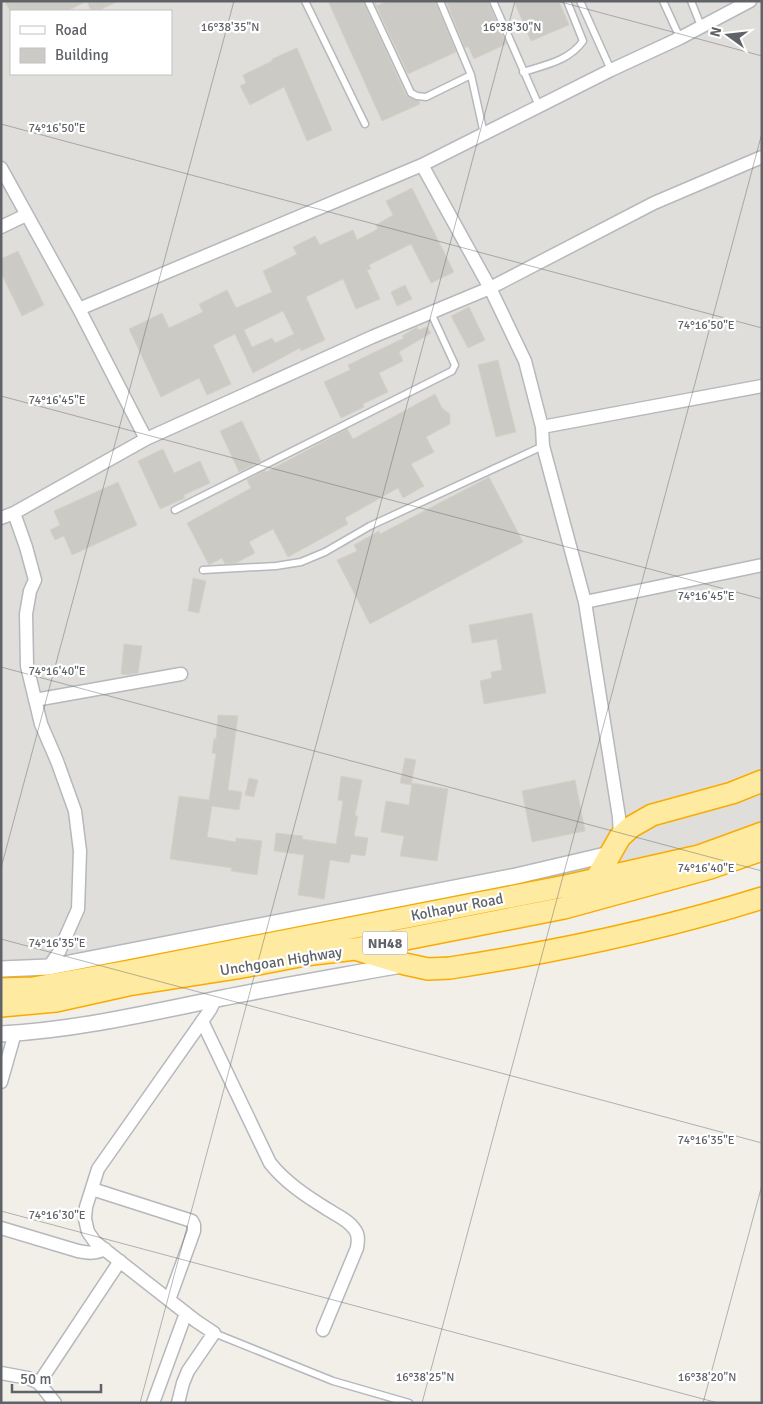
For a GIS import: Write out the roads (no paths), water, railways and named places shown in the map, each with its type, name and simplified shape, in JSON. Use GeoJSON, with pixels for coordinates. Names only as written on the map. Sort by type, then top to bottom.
{"type":"FeatureCollection","features":[{"type":"Feature","properties":{"kind":"highway"},"geometry":{"type":"LineString","coordinates":[[596,879],[615,845],[631,827],[652,815],[732,793],[762,781]]}},
{"type":"Feature","properties":{"kind":"highway","name":"Kolhapur Road"},"geometry":{"type":"LineString","coordinates":[[1,989],[33,988],[130,972],[596,879],[699,856],[762,833]]}},
{"type":"Feature","properties":{"kind":"highway","name":"Unchgoan Highway"},"geometry":{"type":"LineString","coordinates":[[1,1006],[56,1001],[128,985],[305,955],[354,949],[564,908],[710,868],[762,850]]}},
{"type":"Feature","properties":{"kind":"highway"},"geometry":{"type":"LineString","coordinates":[[354,949],[428,969],[450,968],[615,938],[722,911],[762,898]]}},
{"type":"Feature","properties":{"kind":"street"},"geometry":{"type":"LineString","coordinates":[[79,309],[422,165],[611,70],[680,38],[750,1]]}},
{"type":"Feature","properties":{"kind":"street"},"geometry":{"type":"LineString","coordinates":[[1,518],[14,513],[146,440],[372,337],[490,288],[654,203],[762,157]]}},
{"type":"Feature","properties":{"kind":"street"},"geometry":{"type":"LineString","coordinates":[[1,969],[49,967],[452,889],[516,876],[615,845],[619,817],[585,602],[543,446],[542,427],[526,361],[490,288],[422,165]]}},
{"type":"Feature","properties":{"kind":"street"},"geometry":{"type":"LineString","coordinates":[[1,168],[79,309],[146,440]]}},
{"type":"Feature","properties":{"kind":"street"},"geometry":{"type":"LineString","coordinates":[[1,228],[26,215]]}},
{"type":"Feature","properties":{"kind":"street"},"geometry":{"type":"LineString","coordinates":[[542,427],[762,386]]}},
{"type":"Feature","properties":{"kind":"street"},"geometry":{"type":"LineString","coordinates":[[14,513],[35,580],[30,590],[26,614],[27,666],[41,724],[75,811],[80,852],[78,909],[59,952],[49,967]]}},
{"type":"Feature","properties":{"kind":"street"},"geometry":{"type":"LineString","coordinates":[[585,602],[762,565]]}},
{"type":"Feature","properties":{"kind":"street"},"geometry":{"type":"LineString","coordinates":[[34,700],[181,674]]}},
{"type":"Feature","properties":{"kind":"street"},"geometry":{"type":"LineString","coordinates":[[1,1082],[8,1034],[44,1031],[109,1021],[405,964]]}},
{"type":"Feature","properties":{"kind":"street"},"geometry":{"type":"LineString","coordinates":[[178,1403],[188,1372],[214,1333],[95,1242],[88,1232],[85,1219],[86,1207],[98,1168],[215,1000]]}},
{"type":"Feature","properties":{"kind":"street"},"geometry":{"type":"LineString","coordinates":[[202,1020],[270,1163],[278,1173],[308,1197],[350,1224],[356,1231],[357,1248],[324,1330]]}},
{"type":"Feature","properties":{"kind":"street"},"geometry":{"type":"LineString","coordinates":[[92,1189],[192,1222],[194,1231],[169,1300]]}},
{"type":"Feature","properties":{"kind":"street"},"geometry":{"type":"LineString","coordinates":[[1,1228],[78,1251],[97,1253],[105,1249]]}},
{"type":"Feature","properties":{"kind":"street"},"geometry":{"type":"LineString","coordinates":[[39,1384],[120,1261]]}},
{"type":"Feature","properties":{"kind":"street"},"geometry":{"type":"LineString","coordinates":[[153,1403],[186,1313]]}},
{"type":"Feature","properties":{"kind":"street"},"geometry":{"type":"LineString","coordinates":[[1,1373],[28,1378],[39,1384],[55,1403]]}},
{"type":"Feature","properties":{"kind":"lane"},"geometry":{"type":"LineString","coordinates":[[305,1],[365,124]]}},
{"type":"Feature","properties":{"kind":"lane"},"geometry":{"type":"LineString","coordinates":[[368,1],[411,92],[417,96],[426,97],[472,75]]}},
{"type":"Feature","properties":{"kind":"lane"},"geometry":{"type":"LineString","coordinates":[[440,1],[472,75],[484,134]]}},
{"type":"Feature","properties":{"kind":"lane"},"geometry":{"type":"LineString","coordinates":[[493,1],[539,106]]}},
{"type":"Feature","properties":{"kind":"lane"},"geometry":{"type":"LineString","coordinates":[[523,72],[558,61],[578,48],[583,41],[567,1]]}},
{"type":"Feature","properties":{"kind":"lane"},"geometry":{"type":"LineString","coordinates":[[580,1],[611,70]]}},
{"type":"Feature","properties":{"kind":"lane"},"geometry":{"type":"LineString","coordinates":[[663,1],[680,38]]}},
{"type":"Feature","properties":{"kind":"lane"},"geometry":{"type":"LineString","coordinates":[[690,1],[701,26]]}},
{"type":"Feature","properties":{"kind":"lane"},"geometry":{"type":"LineString","coordinates":[[175,510],[452,371],[455,365],[430,313]]}},
{"type":"Feature","properties":{"kind":"lane"},"geometry":{"type":"LineString","coordinates":[[203,570],[276,566],[301,562],[325,552],[370,526],[543,446]]}},
{"type":"Feature","properties":{"kind":"lane"},"geometry":{"type":"LineString","coordinates":[[214,1333],[332,1381],[409,1403]]}}]}
